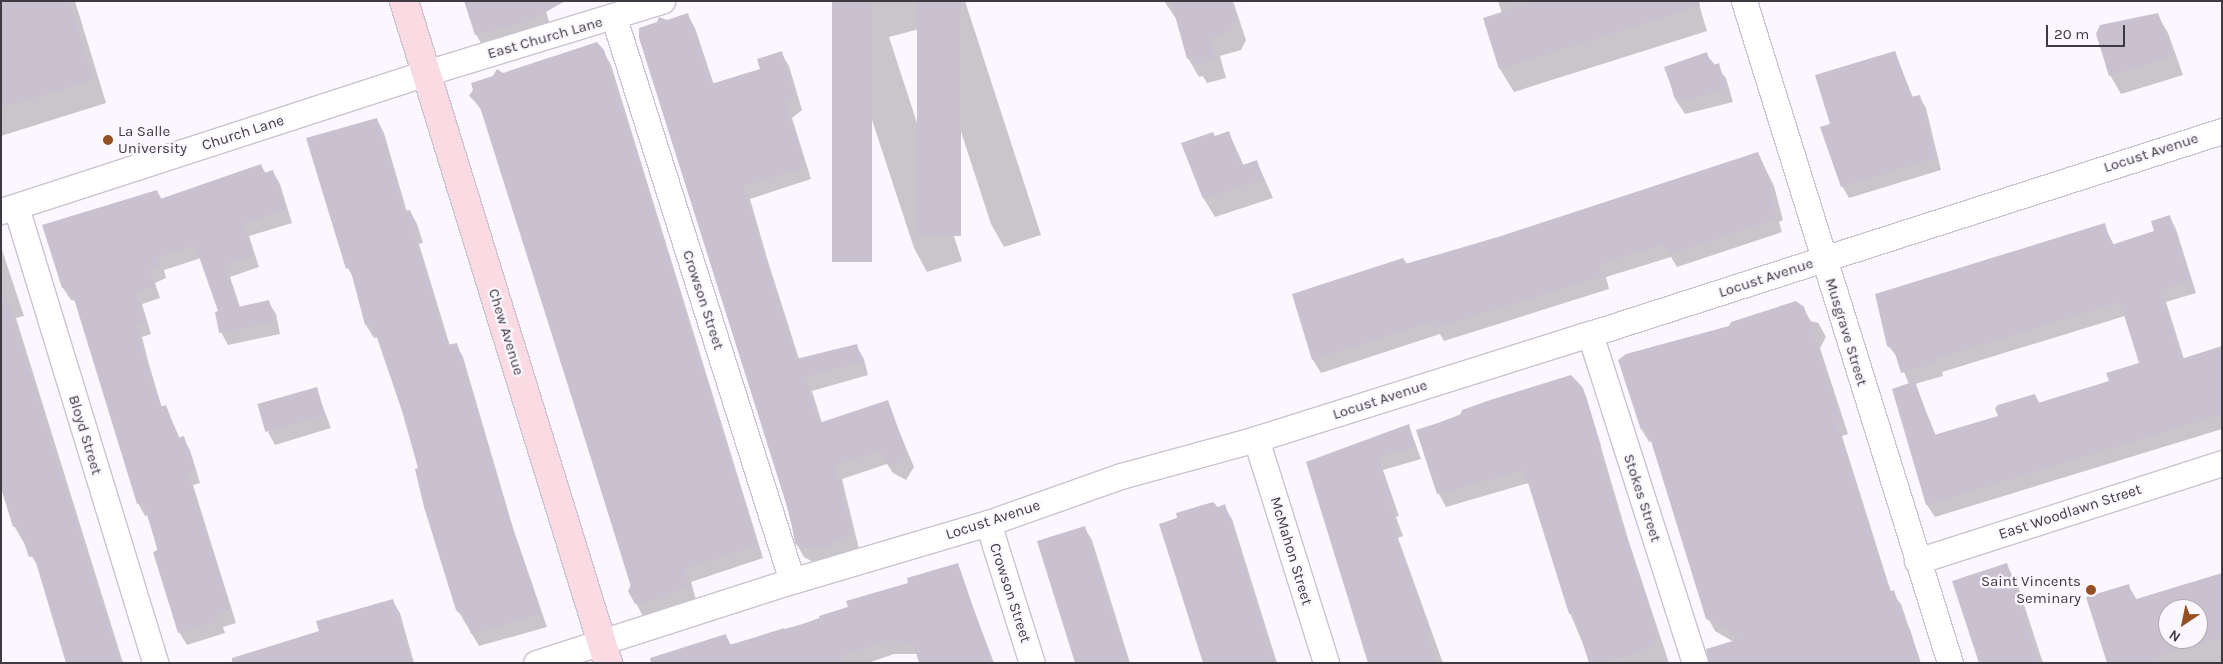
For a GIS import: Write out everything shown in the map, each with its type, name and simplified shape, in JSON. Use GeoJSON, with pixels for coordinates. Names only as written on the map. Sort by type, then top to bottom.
{"type":"FeatureCollection","features":[{"type":"Feature","properties":{"kind":"street","name":"Chew Avenue"},"geometry":{"type":"LineString","coordinates":[[404,1],[605,652]]}},
{"type":"Feature","properties":{"kind":"street","name":"East Church Lane"},"geometry":{"type":"LineString","coordinates":[[426,73],[614,18],[662,1]]}},
{"type":"Feature","properties":{"kind":"street","name":"Musgrave Street"},"geometry":{"type":"LineString","coordinates":[[1744,1],[1950,663]]}},
{"type":"Feature","properties":{"kind":"street","name":"Crowson Street"},"geometry":{"type":"LineString","coordinates":[[614,18],[792,580]]}},
{"type":"Feature","properties":{"kind":"street","name":"Church Lane"},"geometry":{"type":"LineString","coordinates":[[9,209],[426,73]]}},
{"type":"Feature","properties":{"kind":"street","name":"Locust Avenue"},"geometry":{"type":"LineString","coordinates":[[536,663],[605,652],[792,580],[988,523],[1121,476],[1256,439],[2222,131]]}},
{"type":"Feature","properties":{"kind":"street","name":"Bloyd Street"},"geometry":{"type":"LineString","coordinates":[[9,209],[155,663]]}},
{"type":"Feature","properties":{"kind":"street","name":"Stokes Street"},"geometry":{"type":"LineString","coordinates":[[1590,334],[1695,663]]}},
{"type":"Feature","properties":{"kind":"street","name":"McMahon Street"},"geometry":{"type":"LineString","coordinates":[[1256,439],[1326,663]]}},
{"type":"Feature","properties":{"kind":"street","name":"East Woodlawn Street"},"geometry":{"type":"LineString","coordinates":[[1917,561],[2222,463]]}},
{"type":"Feature","properties":{"kind":"street","name":"Crowson Street"},"geometry":{"type":"LineString","coordinates":[[988,523],[1032,663]]}},
{"type":"Feature","properties":{"kind":"building"},"geometry":{"type":"Polygon","coordinates":[[[1,1],[69,1],[93,80],[1,108],[1,1]]]}},
{"type":"Feature","properties":{"kind":"building"},"geometry":{"type":"Polygon","coordinates":[[[464,1],[565,1],[530,21],[475,35],[464,1]]]}},
{"type":"Feature","properties":{"kind":"building"},"geometry":{"type":"Polygon","coordinates":[[[832,1],[872,1],[872,262],[832,262],[832,1]]]}},
{"type":"Feature","properties":{"kind":"building"},"geometry":{"type":"Polygon","coordinates":[[[917,1],[961,1],[961,236],[917,236],[917,1]]]}},
{"type":"Feature","properties":{"kind":"building"},"geometry":{"type":"Polygon","coordinates":[[[1171,1],[1230,1],[1236,21],[1230,31],[1210,37],[1216,59],[1195,65],[1193,57],[1187,59],[1171,1]]]}},
{"type":"Feature","properties":{"kind":"building"},"geometry":{"type":"Polygon","coordinates":[[[1536,1],[1699,1],[1700,6],[1499,69],[1483,18],[1536,1]]]}},
{"type":"Feature","properties":{"kind":"building"},"geometry":{"type":"Polygon","coordinates":[[[688,13],[711,84],[760,69],[757,59],[782,51],[795,96],[785,104],[804,164],[802,168],[743,186],[796,359],[857,344],[862,362],[805,377],[819,423],[888,400],[907,453],[898,467],[883,460],[880,451],[835,465],[852,535],[834,541],[829,549],[819,546],[806,549],[795,544],[791,519],[639,38],[639,28],[657,22],[659,17],[667,20],[688,13]]]}},
{"type":"Feature","properties":{"kind":"building"},"geometry":{"type":"Polygon","coordinates":[[[2158,13],[2173,56],[2109,76],[2096,34],[2100,25],[2158,13]]]}},
{"type":"Feature","properties":{"kind":"building"},"geometry":{"type":"Polygon","coordinates":[[[597,42],[604,50],[757,545],[684,569],[690,587],[668,593],[666,597],[635,604],[628,591],[631,585],[479,104],[469,96],[473,90],[471,83],[493,76],[497,69],[503,73],[597,42]]]}},
{"type":"Feature","properties":{"kind":"building"},"geometry":{"type":"Polygon","coordinates":[[[1895,51],[1911,97],[1920,95],[1935,158],[1841,187],[1820,127],[1830,124],[1815,75],[1895,51]]]}},
{"type":"Feature","properties":{"kind":"building"},"geometry":{"type":"Polygon","coordinates":[[[1707,52],[1711,66],[1719,63],[1726,89],[1677,102],[1664,67],[1707,52]]]}},
{"type":"Feature","properties":{"kind":"building"},"geometry":{"type":"Polygon","coordinates":[[[377,118],[404,211],[410,210],[417,230],[413,231],[447,345],[457,343],[507,513],[541,614],[471,634],[464,612],[459,613],[456,610],[424,507],[415,469],[418,468],[402,411],[372,323],[365,325],[350,268],[346,269],[306,138],[377,118]]]}},
{"type":"Feature","properties":{"kind":"building"},"geometry":{"type":"Polygon","coordinates":[[[1229,131],[1240,166],[1257,160],[1263,179],[1203,199],[1181,143],[1213,132],[1215,136],[1229,131]]]}},
{"type":"Feature","properties":{"kind":"building"},"geometry":{"type":"Polygon","coordinates":[[[1758,152],[1769,178],[1776,219],[1668,255],[1664,244],[1599,264],[1603,276],[1435,328],[1433,321],[1312,360],[1292,294],[1403,258],[1407,264],[1501,236],[1758,152]]]}},
{"type":"Feature","properties":{"kind":"building"},"geometry":{"type":"Polygon","coordinates":[[[261,164],[264,173],[273,170],[286,210],[243,224],[253,255],[224,265],[238,307],[269,300],[274,321],[219,333],[215,312],[218,311],[195,245],[157,257],[160,266],[149,270],[154,286],[135,292],[145,322],[136,325],[141,347],[160,407],[166,405],[178,438],[184,436],[194,470],[187,472],[230,610],[217,615],[218,621],[178,633],[153,552],[158,550],[143,502],[137,504],[71,289],[62,288],[42,225],[157,190],[160,199],[261,164]]]}},
{"type":"Feature","properties":{"kind":"building"},"geometry":{"type":"Polygon","coordinates":[[[2170,215],[2190,281],[2160,290],[2181,359],[2222,346],[2222,414],[1926,505],[1892,389],[1915,381],[1934,435],[1998,416],[1995,408],[1998,405],[2035,394],[2038,403],[2109,381],[2106,373],[2139,363],[2120,302],[1935,359],[1936,363],[1901,373],[1894,350],[1887,346],[1875,294],[2105,223],[2111,245],[2154,231],[2151,221],[2170,215]]]}},
{"type":"Feature","properties":{"kind":"building"},"geometry":{"type":"Polygon","coordinates":[[[7,297],[120,663],[66,663],[34,556],[29,557],[18,525],[13,527],[1,488],[1,298],[7,297]]]}},
{"type":"Feature","properties":{"kind":"building"},"geometry":{"type":"Polygon","coordinates":[[[1796,301],[1804,307],[1809,321],[1819,323],[1813,334],[1841,421],[1836,423],[1889,592],[1894,590],[1906,627],[1910,629],[1918,657],[1909,663],[1709,663],[1706,649],[1743,638],[1706,619],[1647,428],[1641,430],[1618,360],[1626,354],[1729,326],[1731,322],[1796,301]]]}},
{"type":"Feature","properties":{"kind":"building"},"geometry":{"type":"Polygon","coordinates":[[[1571,375],[1583,388],[1601,446],[1597,447],[1658,638],[1652,646],[1635,654],[1599,663],[1589,663],[1573,612],[1569,614],[1524,470],[1437,494],[1416,430],[1460,416],[1462,410],[1490,400],[1571,375]]]}},
{"type":"Feature","properties":{"kind":"building"},"geometry":{"type":"Polygon","coordinates":[[[317,387],[325,415],[265,432],[257,404],[317,387]]]}},
{"type":"Feature","properties":{"kind":"building"},"geometry":{"type":"Polygon","coordinates":[[[1409,424],[1415,447],[1377,457],[1392,503],[1390,504],[1396,524],[1392,525],[1430,633],[1427,634],[1436,663],[1368,663],[1306,462],[1409,424]]]}},
{"type":"Feature","properties":{"kind":"building"},"geometry":{"type":"Polygon","coordinates":[[[1213,502],[1218,507],[1225,504],[1274,663],[1203,663],[1159,524],[1177,518],[1176,513],[1213,502]]]}},
{"type":"Feature","properties":{"kind":"building"},"geometry":{"type":"Polygon","coordinates":[[[1085,526],[1128,663],[1075,663],[1037,541],[1085,526]]]}},
{"type":"Feature","properties":{"kind":"building"},"geometry":{"type":"Polygon","coordinates":[[[958,563],[992,663],[919,663],[913,642],[886,641],[841,656],[844,663],[651,663],[650,658],[726,634],[729,645],[820,619],[819,616],[848,607],[846,601],[908,583],[907,578],[958,563]]]}},
{"type":"Feature","properties":{"kind":"building"},"geometry":{"type":"Polygon","coordinates":[[[2007,563],[2039,663],[1979,663],[1952,581],[2007,563]]]}},
{"type":"Feature","properties":{"kind":"building"},"geometry":{"type":"Polygon","coordinates":[[[2222,573],[2222,637],[2208,641],[2208,599],[2158,599],[2158,649],[2182,649],[2152,658],[2153,663],[2107,663],[2086,597],[2129,584],[2133,600],[2222,573]]]}},
{"type":"Feature","properties":{"kind":"building"},"geometry":{"type":"Polygon","coordinates":[[[393,599],[411,663],[232,663],[232,658],[319,631],[316,621],[393,599]]]}},
{"type":"Feature","properties":{"kind":"place","name":"La Salle University"},"geometry":{"type":"Point","coordinates":[108,140]}},
{"type":"Feature","properties":{"kind":"place","name":"Saint Vincents Seminary"},"geometry":{"type":"Point","coordinates":[2091,590]}}]}
